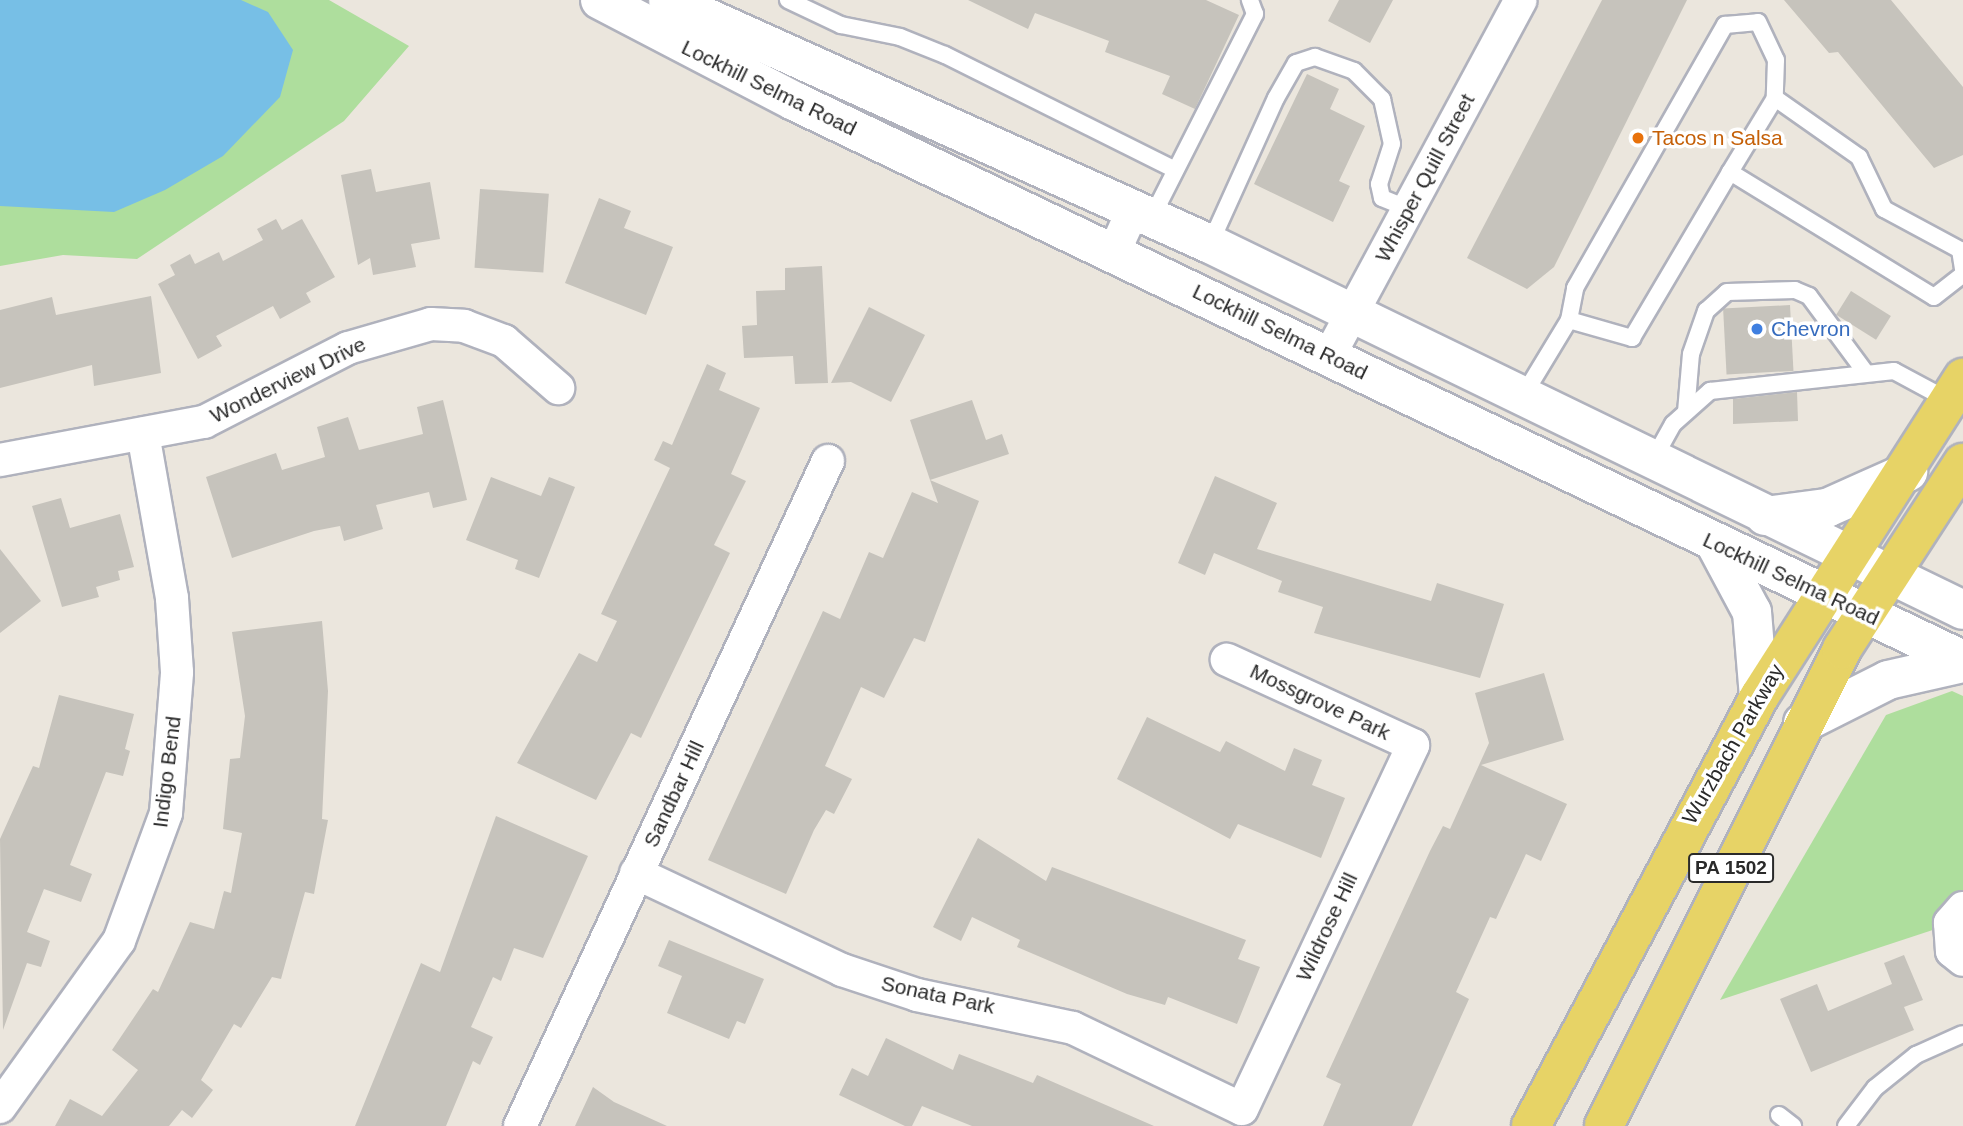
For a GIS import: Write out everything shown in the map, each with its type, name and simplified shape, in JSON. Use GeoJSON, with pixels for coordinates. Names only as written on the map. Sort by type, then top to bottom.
{"type":"FeatureCollection","features":[{"type":"Feature","properties":{"kind":"main road","name":"Lockhill Selma Road"},"geometry":{"type":"LineString","coordinates":[[600,0],[794,101],[1963,661]]}},
{"type":"Feature","properties":{"kind":"main road","name":"Lockhill Selma Road"},"geometry":{"type":"LineString","coordinates":[[668,0],[1143,212],[1963,610]]}},
{"type":"Feature","properties":{"kind":"main road","name":"Wurzbach Parkway"},"geometry":{"type":"LineString","coordinates":[[1531,1126],[1759,697],[1821,594],[1852,558],[1957,390]]}},
{"type":"Feature","properties":{"kind":"main road"},"geometry":{"type":"LineString","coordinates":[[1497,438],[1523,396]]}},
{"type":"Feature","properties":{"kind":"main road"},"geometry":{"type":"LineString","coordinates":[[1893,575],[1963,463]]}},
{"type":"Feature","properties":{"kind":"main road"},"geometry":{"type":"LineString","coordinates":[[1765,516],[1827,508],[1908,472]]}},
{"type":"Feature","properties":{"kind":"main road"},"geometry":{"type":"LineString","coordinates":[[1716,545],[1752,612],[1759,697]]}},
{"type":"Feature","properties":{"kind":"main road","name":"PA 1502"},"geometry":{"type":"LineString","coordinates":[[1604,1126],[1803,723],[1862,612],[1893,575]]}},
{"type":"Feature","properties":{"kind":"main road"},"geometry":{"type":"LineString","coordinates":[[1803,723],[1888,680],[1963,661]]}},
{"type":"Feature","properties":{"kind":"street","name":"Whisper Quill Street"},"geometry":{"type":"LineString","coordinates":[[1329,356],[1521,0]]}},
{"type":"Feature","properties":{"kind":"street"},"geometry":{"type":"LineString","coordinates":[[1114,252],[1143,212]]}},
{"type":"Feature","properties":{"kind":"street","name":"Wonderview Drive"},"geometry":{"type":"LineString","coordinates":[[0,460],[204,422],[348,348],[431,324],[464,326],[504,341],[558,388]]}},
{"type":"Feature","properties":{"kind":"street","name":"Indigo Bend"},"geometry":{"type":"LineString","coordinates":[[0,1107],[119,941],[166,813],[177,672],[172,598],[143,434]]}},
{"type":"Feature","properties":{"kind":"street","name":"Sandbar Hill"},"geometry":{"type":"LineString","coordinates":[[520,1126],[828,461]]}},
{"type":"Feature","properties":{"kind":"street","name":"Mossgrove Park"},"geometry":{"type":"LineString","coordinates":[[1227,660],[1413,744]]}},
{"type":"Feature","properties":{"kind":"street","name":"Wildrose Hill"},"geometry":{"type":"LineString","coordinates":[[1242,1109],[1413,744]]}},
{"type":"Feature","properties":{"kind":"street","name":"Sonata Park"},"geometry":{"type":"LineString","coordinates":[[636,873],[842,970],[917,995],[1073,1028],[1242,1109]]}},
{"type":"Feature","properties":{"kind":"street"},"geometry":{"type":"LineString","coordinates":[[1963,908],[1950,923],[1952,951],[1963,960]]}},
{"type":"Feature","properties":{"kind":"lane"},"geometry":{"type":"LineString","coordinates":[[788,0],[841,25],[900,37],[945,55],[1174,169]]}},
{"type":"Feature","properties":{"kind":"lane"},"geometry":{"type":"LineString","coordinates":[[1143,212],[1174,169],[1255,15],[1250,0]]}},
{"type":"Feature","properties":{"kind":"lane"},"geometry":{"type":"LineString","coordinates":[[1523,396],[1569,320],[1575,288],[1725,25],[1758,22],[1776,60],[1775,98],[1632,338],[1569,320]]}},
{"type":"Feature","properties":{"kind":"lane"},"geometry":{"type":"LineString","coordinates":[[1210,244],[1276,98],[1296,63],[1315,57],[1354,72],[1382,99],[1392,144],[1379,184],[1382,198],[1409,209]]}},
{"type":"Feature","properties":{"kind":"lane"},"geometry":{"type":"LineString","coordinates":[[1730,172],[1934,297],[1963,272],[1960,250],[1884,209],[1859,157],[1775,98]]}},
{"type":"Feature","properties":{"kind":"lane"},"geometry":{"type":"LineString","coordinates":[[1686,412],[1690,354],[1706,311],[1727,292],[1795,290],[1809,296],[1866,373]]}},
{"type":"Feature","properties":{"kind":"lane"},"geometry":{"type":"LineString","coordinates":[[1653,460],[1686,412],[1710,391],[1894,371],[1957,390]]}},
{"type":"Feature","properties":{"kind":"lane"},"geometry":{"type":"LineString","coordinates":[[1846,1126],[1875,1088],[1916,1055],[1963,1034]]}},
{"type":"Feature","properties":{"kind":"lane"},"geometry":{"type":"LineString","coordinates":[[1779,1115],[1793,1126]]}},
{"type":"Feature","properties":{"kind":"green space"},"geometry":{"type":"Polygon","coordinates":[[[0,0],[329,0],[409,46],[344,121],[137,259],[63,255],[0,266],[0,0]]]}},
{"type":"Feature","properties":{"kind":"green space"},"geometry":{"type":"Polygon","coordinates":[[[1952,691],[1963,696],[1963,920],[1720,1000],[1886,715],[1952,691]]]}},
{"type":"Feature","properties":{"kind":"water"},"geometry":{"type":"Polygon","coordinates":[[[0,0],[241,0],[268,12],[293,50],[280,97],[223,156],[165,190],[114,212],[0,206],[0,0]]]}},
{"type":"Feature","properties":{"kind":"building"},"geometry":{"type":"Polygon","coordinates":[[[968,0],[1206,0],[1239,15],[1195,109],[1162,94],[1170,76],[1105,52],[1109,41],[1035,13],[1028,29],[968,0]]]}},
{"type":"Feature","properties":{"kind":"building"},"geometry":{"type":"Polygon","coordinates":[[[1339,0],[1393,0],[1370,43],[1328,21],[1339,0]]]}},
{"type":"Feature","properties":{"kind":"building"},"geometry":{"type":"Polygon","coordinates":[[[1602,0],[1687,0],[1554,267],[1527,289],[1467,258],[1602,0]]]}},
{"type":"Feature","properties":{"kind":"building"},"geometry":{"type":"Polygon","coordinates":[[[1784,0],[1891,0],[1963,87],[1963,155],[1934,168],[1838,52],[1829,53],[1784,0]]]}},
{"type":"Feature","properties":{"kind":"building"},"geometry":{"type":"Polygon","coordinates":[[[1307,74],[1339,89],[1330,109],[1365,126],[1339,181],[1350,186],[1333,222],[1254,184],[1307,74]]]}},
{"type":"Feature","properties":{"kind":"building"},"geometry":{"type":"Polygon","coordinates":[[[371,169],[376,192],[430,182],[440,239],[411,244],[416,267],[373,275],[370,258],[358,265],[341,175],[371,169]]]}},
{"type":"Feature","properties":{"kind":"building"},"geometry":{"type":"Polygon","coordinates":[[[480,189],[549,194],[543,273],[474,268],[480,189]]]}},
{"type":"Feature","properties":{"kind":"building"},"geometry":{"type":"Polygon","coordinates":[[[599,198],[631,211],[624,228],[673,247],[646,315],[565,283],[599,198]]]}},
{"type":"Feature","properties":{"kind":"building"},"geometry":{"type":"Polygon","coordinates":[[[276,219],[282,230],[302,219],[335,277],[306,293],[311,302],[280,319],[273,306],[216,336],[222,346],[198,359],[158,284],[175,275],[170,265],[190,254],[195,264],[219,252],[223,261],[263,240],[257,229],[276,219]]]}},
{"type":"Feature","properties":{"kind":"building"},"geometry":{"type":"Polygon","coordinates":[[[822,266],[828,383],[795,384],[793,356],[744,358],[742,326],[757,325],[756,291],[785,290],[785,268],[822,266]]]}},
{"type":"Feature","properties":{"kind":"building"},"geometry":{"type":"Polygon","coordinates":[[[1851,291],[1891,316],[1876,340],[1836,315],[1851,291]]]}},
{"type":"Feature","properties":{"kind":"building"},"geometry":{"type":"Polygon","coordinates":[[[151,296],[161,373],[94,386],[92,365],[0,388],[0,310],[52,297],[56,315],[151,296]]]}},
{"type":"Feature","properties":{"kind":"building","name":"Chevron"},"geometry":{"type":"Polygon","coordinates":[[[1790,305],[1793,371],[1727,374],[1723,309],[1790,305]]]}},
{"type":"Feature","properties":{"kind":"building"},"geometry":{"type":"Polygon","coordinates":[[[869,307],[925,335],[891,402],[851,382],[831,383],[869,307]]]}},
{"type":"Feature","properties":{"kind":"building"},"geometry":{"type":"Polygon","coordinates":[[[707,364],[726,373],[719,390],[760,408],[731,474],[746,481],[714,545],[730,553],[641,738],[631,733],[596,800],[517,763],[579,653],[597,662],[617,621],[601,614],[670,468],[654,460],[663,441],[672,445],[707,364]]]}},
{"type":"Feature","properties":{"kind":"building","name":"Chevron"},"geometry":{"type":"Polygon","coordinates":[[[1797,392],[1798,421],[1733,424],[1733,399],[1797,392]]]}},
{"type":"Feature","properties":{"kind":"building"},"geometry":{"type":"Polygon","coordinates":[[[443,400],[467,500],[433,508],[429,492],[376,505],[383,529],[344,541],[340,526],[314,531],[232,558],[206,477],[276,453],[282,470],[325,457],[317,427],[348,417],[359,450],[423,434],[417,407],[443,400]]]}},
{"type":"Feature","properties":{"kind":"building"},"geometry":{"type":"Polygon","coordinates":[[[972,400],[986,440],[1002,434],[1009,454],[930,480],[910,420],[972,400]]]}},
{"type":"Feature","properties":{"kind":"building"},"geometry":{"type":"Polygon","coordinates":[[[1215,476],[1277,503],[1257,549],[1431,601],[1437,583],[1504,604],[1480,678],[1314,633],[1323,607],[1278,592],[1282,581],[1214,553],[1205,575],[1178,563],[1215,476]]]}},
{"type":"Feature","properties":{"kind":"building"},"geometry":{"type":"Polygon","coordinates":[[[491,477],[541,496],[549,477],[575,487],[539,578],[515,569],[518,560],[466,540],[491,477]]]}},
{"type":"Feature","properties":{"kind":"building"},"geometry":{"type":"Polygon","coordinates":[[[930,480],[979,501],[925,642],[914,638],[884,698],[861,687],[825,766],[852,779],[834,814],[826,810],[814,830],[786,894],[708,860],[823,611],[840,619],[869,552],[883,558],[912,492],[938,503],[930,480]]]}},
{"type":"Feature","properties":{"kind":"building"},"geometry":{"type":"Polygon","coordinates":[[[61,498],[70,528],[120,514],[134,567],[118,571],[120,580],[96,587],[99,597],[62,607],[32,506],[61,498]]]}},
{"type":"Feature","properties":{"kind":"building"},"geometry":{"type":"Polygon","coordinates":[[[0,549],[41,601],[0,633],[0,549]]]}},
{"type":"Feature","properties":{"kind":"building"},"geometry":{"type":"Polygon","coordinates":[[[322,621],[328,691],[322,819],[328,820],[314,894],[305,892],[281,979],[272,977],[241,1028],[234,1024],[201,1080],[213,1090],[192,1118],[182,1110],[169,1126],[55,1126],[70,1099],[102,1116],[138,1070],[112,1050],[153,989],[158,992],[190,922],[214,929],[224,891],[231,893],[242,833],[223,829],[230,759],[240,758],[245,716],[232,632],[322,621]]]}},
{"type":"Feature","properties":{"kind":"building"},"geometry":{"type":"Polygon","coordinates":[[[1544,673],[1564,740],[1481,765],[1567,804],[1541,861],[1526,854],[1496,919],[1490,917],[1456,992],[1469,999],[1412,1126],[1323,1126],[1341,1084],[1326,1077],[1430,851],[1443,826],[1450,829],[1489,743],[1475,693],[1544,673]]]}},
{"type":"Feature","properties":{"kind":"building"},"geometry":{"type":"Polygon","coordinates":[[[59,695],[134,714],[125,749],[130,751],[123,776],[106,772],[70,865],[92,874],[81,902],[44,889],[27,932],[50,941],[41,967],[27,963],[3,1030],[0,839],[33,766],[39,768],[59,695]]]}},
{"type":"Feature","properties":{"kind":"building"},"geometry":{"type":"Polygon","coordinates":[[[1147,717],[1220,752],[1226,741],[1285,771],[1294,748],[1322,760],[1312,785],[1345,798],[1321,858],[1238,824],[1230,839],[1117,779],[1147,717]]]}},
{"type":"Feature","properties":{"kind":"building"},"geometry":{"type":"Polygon","coordinates":[[[496,816],[588,856],[543,958],[514,948],[501,981],[493,977],[471,1027],[493,1037],[480,1065],[473,1061],[446,1126],[355,1126],[421,963],[440,972],[496,816]]]}},
{"type":"Feature","properties":{"kind":"building"},"geometry":{"type":"Polygon","coordinates":[[[978,838],[1046,881],[1052,867],[1246,940],[1238,959],[1260,967],[1237,1024],[1168,997],[1165,1005],[1127,994],[1017,947],[1020,940],[972,917],[961,941],[933,927],[978,838]]]}},
{"type":"Feature","properties":{"kind":"building"},"geometry":{"type":"Polygon","coordinates":[[[669,940],[764,979],[745,1024],[737,1021],[729,1039],[667,1013],[682,976],[658,966],[669,940]]]}},
{"type":"Feature","properties":{"kind":"building"},"geometry":{"type":"Polygon","coordinates":[[[1904,955],[1923,1000],[1904,1007],[1914,1030],[1811,1072],[1780,999],[1817,984],[1828,1011],[1892,984],[1884,963],[1904,955]]]}},
{"type":"Feature","properties":{"kind":"building"},"geometry":{"type":"Polygon","coordinates":[[[886,1038],[953,1070],[959,1054],[1033,1083],[1037,1075],[1154,1126],[972,1126],[922,1106],[912,1126],[905,1126],[839,1095],[852,1068],[868,1076],[886,1038]]]}},
{"type":"Feature","properties":{"kind":"building"},"geometry":{"type":"Polygon","coordinates":[[[593,1087],[614,1102],[667,1126],[575,1126],[593,1087]]]}},
{"type":"Feature","properties":{"kind":"place","name":"Tacos n Salsa"},"geometry":{"type":"Point","coordinates":[1638,138]}},
{"type":"Feature","properties":{"kind":"place","name":"Chevron"},"geometry":{"type":"Point","coordinates":[1757,329]}}]}
